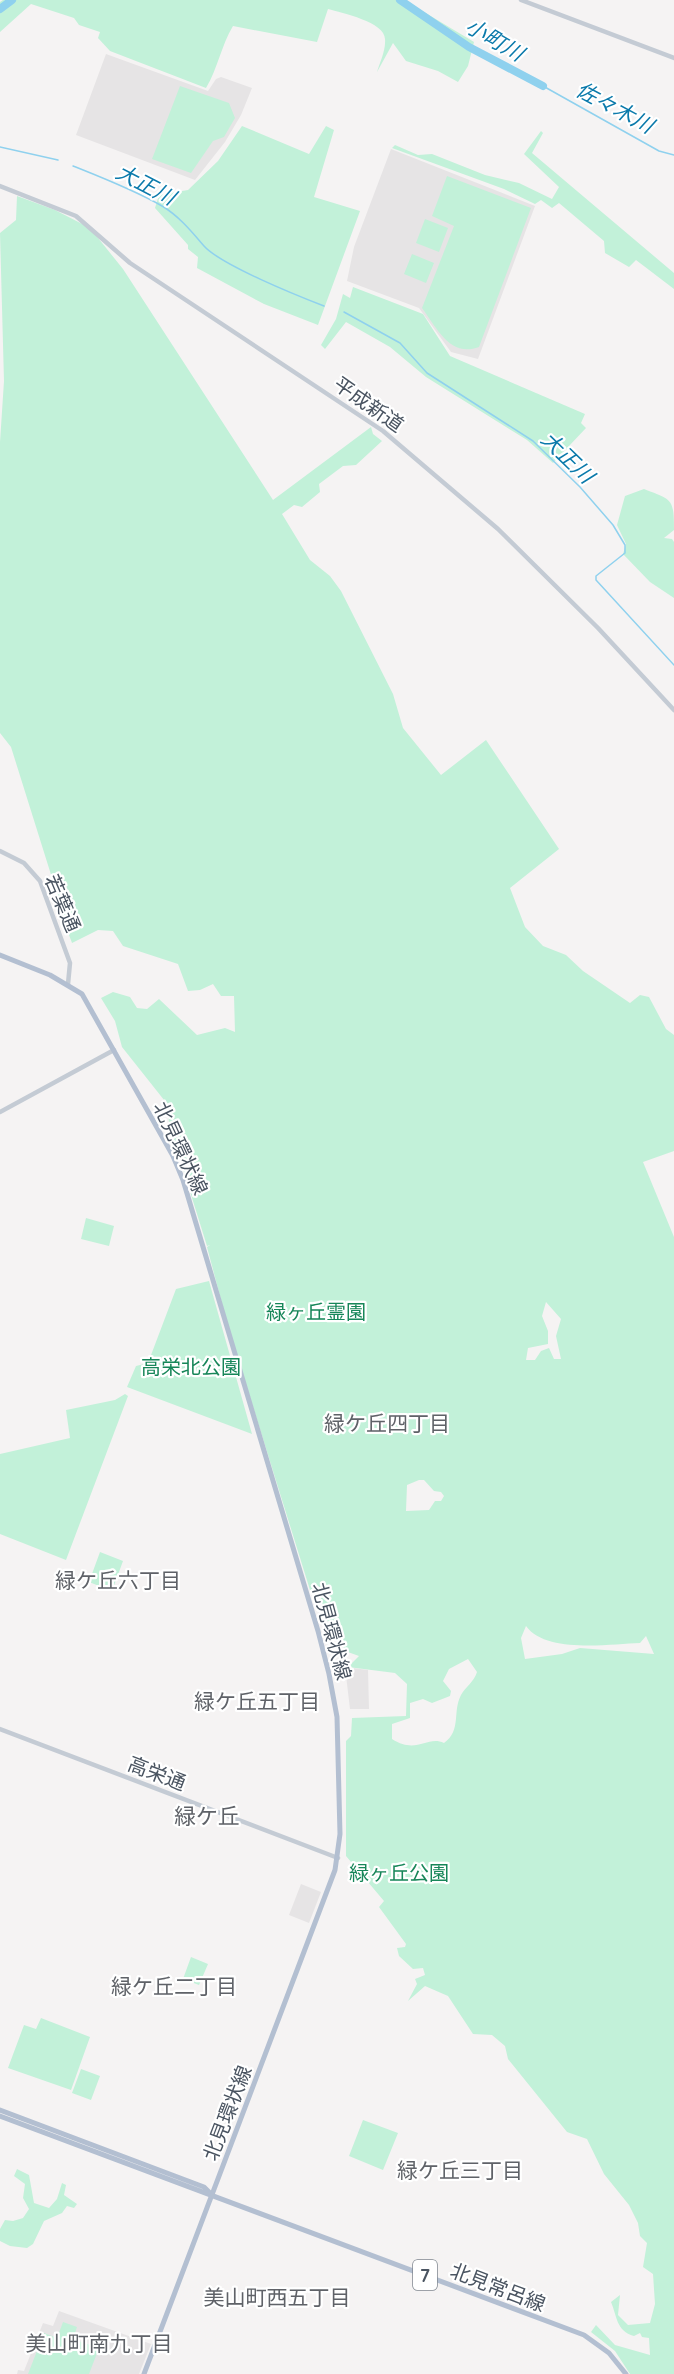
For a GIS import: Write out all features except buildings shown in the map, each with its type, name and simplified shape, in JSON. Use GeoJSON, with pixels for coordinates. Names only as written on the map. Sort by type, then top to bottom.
{"type":"FeatureCollection","features":[{"type":"Feature","properties":{"kind":"main road","name":"北見環状線"},"geometry":{"type":"LineString","coordinates":[[0,955],[68,984],[85,998],[183,1180],[318,1631],[330,1674],[337,1717],[340,1834],[338,1858],[144,2374]]}},
{"type":"Feature","properties":{"kind":"main road","name":"北見常呂線"},"geometry":{"type":"LineString","coordinates":[[0,2110],[213,2195],[584,2335],[609,2353],[626,2374]]}},
{"type":"Feature","properties":{"kind":"main road","name":"北見常呂線"},"geometry":{"type":"LineString","coordinates":[[0,2116],[81,2143]]}},
{"type":"Feature","properties":{"kind":"street"},"geometry":{"type":"LineString","coordinates":[[521,0],[674,58]]}},
{"type":"Feature","properties":{"kind":"street","name":"平成新道"},"geometry":{"type":"LineString","coordinates":[[0,186],[76,216],[129,263],[383,430],[498,529],[598,628],[674,710]]}},
{"type":"Feature","properties":{"kind":"street","name":"若葉通"},"geometry":{"type":"LineString","coordinates":[[0,851],[24,863],[40,881],[70,963],[68,984]]}},
{"type":"Feature","properties":{"kind":"street"},"geometry":{"type":"LineString","coordinates":[[0,1112],[114,1050]]}},
{"type":"Feature","properties":{"kind":"street","name":"高栄通"},"geometry":{"type":"LineString","coordinates":[[0,1729],[338,1858]]}},
{"type":"Feature","properties":{"kind":"shaded area"},"geometry":{"type":"Polygon","coordinates":[[[106,54],[208,91],[216,79],[221,77],[252,88],[241,115],[225,142],[195,180],[76,135],[106,54]]]}},
{"type":"Feature","properties":{"kind":"shaded area"},"geometry":{"type":"Polygon","coordinates":[[[391,149],[535,206],[478,359],[451,352],[419,308],[347,281],[354,247],[391,149]]]}},
{"type":"Feature","properties":{"kind":"shaded area"},"geometry":{"type":"Polygon","coordinates":[[[345,1667],[368,1670],[369,1709],[350,1709],[345,1667]]]}},
{"type":"Feature","properties":{"kind":"shaded area"},"geometry":{"type":"Polygon","coordinates":[[[301,1884],[321,1892],[309,1923],[289,1915],[301,1884]]]}},
{"type":"Feature","properties":{"kind":"shaded area"},"geometry":{"type":"Polygon","coordinates":[[[59,2311],[151,2344],[139,2374],[17,2374],[18,2370],[24,2371],[43,2323],[53,2326],[59,2311]]]}},
{"type":"Feature","properties":{"kind":"green space"},"geometry":{"type":"Polygon","coordinates":[[[3,0],[404,0],[474,42],[468,66],[458,82],[438,71],[406,61],[393,43],[377,72],[385,47],[383,33],[362,19],[328,9],[317,42],[233,26],[206,88],[110,51],[98,38],[100,32],[79,25],[74,18],[31,4],[0,32],[0,2],[3,0]]]}},
{"type":"Feature","properties":{"kind":"green space"},"geometry":{"type":"Polygon","coordinates":[[[180,86],[229,103],[235,118],[224,137],[213,141],[191,173],[152,159],[180,86]]]}},
{"type":"Feature","properties":{"kind":"green space"},"geometry":{"type":"Polygon","coordinates":[[[242,126],[309,154],[326,126],[334,130],[314,197],[360,211],[318,325],[264,304],[197,268],[198,257],[188,249],[188,245],[155,208],[159,195],[188,190],[218,161],[242,126]]]}},
{"type":"Feature","properties":{"kind":"green space"},"geometry":{"type":"Polygon","coordinates":[[[541,131],[543,133],[532,153],[674,273],[674,289],[636,260],[629,267],[605,253],[604,241],[559,203],[552,208],[541,200],[535,204],[504,189],[392,148],[395,145],[418,155],[432,154],[485,175],[519,183],[552,199],[559,187],[524,154],[541,131]]]}},
{"type":"Feature","properties":{"kind":"green space"},"geometry":{"type":"Polygon","coordinates":[[[447,176],[531,208],[479,347],[469,349],[452,345],[445,339],[422,308],[454,226],[432,216],[447,176]]]}},
{"type":"Feature","properties":{"kind":"green space"},"geometry":{"type":"Polygon","coordinates":[[[17,196],[55,210],[90,228],[123,269],[273,500],[371,427],[373,434],[382,441],[356,465],[343,466],[319,484],[320,492],[302,507],[294,505],[282,514],[310,560],[330,576],[341,591],[393,694],[403,728],[441,775],[486,740],[559,849],[510,888],[525,927],[543,946],[566,955],[583,971],[630,1003],[640,995],[649,997],[666,1029],[674,1035],[674,1151],[643,1162],[674,1237],[674,2374],[630,2374],[615,2351],[591,2332],[596,2325],[615,2345],[650,2355],[649,2338],[642,2337],[640,2333],[634,2336],[624,2331],[620,2327],[611,2302],[620,2295],[618,2315],[628,2325],[650,2323],[655,2304],[653,2274],[643,2267],[647,2243],[640,2236],[638,2223],[629,2205],[604,2174],[587,2139],[567,2132],[508,2059],[505,2046],[492,2035],[473,2034],[448,1996],[425,1986],[408,2001],[417,1984],[415,1979],[425,1975],[423,1968],[413,1969],[399,1956],[397,1948],[405,1947],[406,1944],[379,1907],[384,1901],[346,1856],[346,1741],[351,1736],[352,1718],[406,1716],[407,1684],[395,1673],[348,1667],[359,1656],[345,1651],[336,1625],[324,1619],[319,1586],[310,1590],[228,1326],[207,1247],[210,1245],[207,1246],[169,1124],[168,1105],[122,1047],[115,1021],[101,998],[113,992],[130,997],[137,1008],[147,1009],[159,999],[197,1035],[225,1028],[235,1032],[234,996],[221,996],[213,984],[200,990],[188,991],[178,964],[123,946],[113,931],[98,930],[72,943],[53,892],[53,881],[11,747],[0,733],[0,442],[4,381],[0,233],[16,220],[17,196]],[[546,1302],[542,1316],[548,1331],[548,1344],[528,1348],[526,1360],[535,1360],[541,1351],[549,1348],[554,1359],[561,1359],[556,1336],[561,1319],[546,1302]],[[424,1480],[407,1485],[406,1511],[429,1510],[435,1501],[441,1501],[444,1496],[441,1492],[434,1491],[424,1480]],[[526,1626],[521,1638],[525,1659],[562,1654],[580,1648],[654,1654],[646,1636],[640,1643],[563,1644],[535,1635],[526,1626]],[[468,1659],[449,1669],[443,1681],[451,1691],[450,1696],[432,1703],[423,1699],[410,1703],[410,1718],[392,1724],[392,1739],[415,1745],[432,1741],[444,1743],[450,1738],[455,1727],[458,1701],[477,1672],[468,1659]]]}},
{"type":"Feature","properties":{"kind":"green space"},"geometry":{"type":"Polygon","coordinates":[[[425,219],[448,228],[439,252],[416,243],[425,219]]]}},
{"type":"Feature","properties":{"kind":"green space"},"geometry":{"type":"Polygon","coordinates":[[[412,254],[434,263],[426,283],[404,274],[412,254]]]}},
{"type":"Feature","properties":{"kind":"green space"},"geometry":{"type":"Polygon","coordinates":[[[353,287],[423,314],[450,356],[585,414],[581,423],[586,428],[553,463],[527,440],[426,377],[390,347],[346,322],[325,349],[321,345],[336,319],[343,294],[350,298],[353,287]]]}},
{"type":"Feature","properties":{"kind":"green space"},"geometry":{"type":"Polygon","coordinates":[[[644,489],[666,498],[672,506],[674,530],[664,538],[672,539],[674,542],[674,598],[650,582],[623,554],[626,544],[617,525],[625,496],[644,489]]]}},
{"type":"Feature","properties":{"kind":"green space"},"geometry":{"type":"Polygon","coordinates":[[[86,1218],[114,1226],[109,1246],[81,1239],[86,1218]]]}},
{"type":"Feature","properties":{"kind":"green space","name":"高栄北公園"},"geometry":{"type":"Polygon","coordinates":[[[209,1281],[252,1434],[127,1387],[136,1366],[148,1363],[176,1289],[209,1281]]]}},
{"type":"Feature","properties":{"kind":"green space","name":"高栄北公園"},"geometry":{"type":"Polygon","coordinates":[[[125,1394],[128,1396],[66,1560],[0,1534],[0,1454],[70,1438],[66,1410],[115,1400],[125,1394]]]}},
{"type":"Feature","properties":{"kind":"green space"},"geometry":{"type":"Polygon","coordinates":[[[100,1552],[123,1561],[112,1591],[89,1582],[100,1552]]]}},
{"type":"Feature","properties":{"kind":"green space"},"geometry":{"type":"Polygon","coordinates":[[[191,1957],[208,1964],[199,1985],[183,1979],[191,1957]]]}},
{"type":"Feature","properties":{"kind":"green space"},"geometry":{"type":"Polygon","coordinates":[[[41,2018],[90,2037],[71,2090],[8,2068],[24,2025],[36,2029],[41,2018]]]}},
{"type":"Feature","properties":{"kind":"green space"},"geometry":{"type":"Polygon","coordinates":[[[81,2069],[100,2076],[91,2100],[72,2093],[81,2069]]]}},
{"type":"Feature","properties":{"kind":"green space"},"geometry":{"type":"Polygon","coordinates":[[[363,2120],[398,2133],[383,2170],[349,2156],[363,2120]]]}},
{"type":"Feature","properties":{"kind":"green space"},"geometry":{"type":"Polygon","coordinates":[[[17,2169],[29,2175],[34,2203],[49,2208],[57,2199],[62,2183],[66,2185],[64,2195],[77,2204],[74,2208],[67,2206],[62,2213],[44,2221],[33,2244],[27,2248],[10,2246],[0,2241],[0,2229],[5,2220],[13,2221],[23,2218],[29,2209],[23,2198],[25,2184],[14,2176],[17,2169]]]}},
{"type":"Feature","properties":{"kind":"green space"},"geometry":{"type":"Polygon","coordinates":[[[63,2322],[77,2327],[73,2339],[99,2348],[89,2374],[28,2374],[44,2333],[57,2338],[63,2322]]]}},
{"type":"Feature","properties":{"kind":"waterway","name":"小町川"},"geometry":{"type":"LineString","coordinates":[[0,9],[12,0]]}},
{"type":"Feature","properties":{"kind":"waterway","name":"小町川"},"geometry":{"type":"LineString","coordinates":[[400,0],[469,47],[543,86]]}},
{"type":"Feature","properties":{"kind":"waterway","name":"佐々木川"},"geometry":{"type":"LineString","coordinates":[[543,86],[659,151],[674,155]]}},
{"type":"Feature","properties":{"kind":"waterway","name":"大正川"},"geometry":{"type":"LineString","coordinates":[[0,147],[58,160]]}},
{"type":"Feature","properties":{"kind":"waterway","name":"大正川"},"geometry":{"type":"LineString","coordinates":[[73,166],[129,189],[162,206],[180,219],[213,254],[226,262],[324,306]]}},
{"type":"Feature","properties":{"kind":"waterway","name":"大正川"},"geometry":{"type":"LineString","coordinates":[[344,312],[400,343],[427,373],[533,441],[580,487],[613,525],[625,545],[625,553],[596,576],[596,580],[674,665]]}},
{"type":"Feature","properties":{"kind":"district","name":"緑ケ丘四丁目"},"geometry":{"type":"Point","coordinates":[387,1423]}},
{"type":"Feature","properties":{"kind":"district","name":"緑ケ丘六丁目"},"geometry":{"type":"Point","coordinates":[118,1580]}},
{"type":"Feature","properties":{"kind":"district","name":"緑ケ丘五丁目"},"geometry":{"type":"Point","coordinates":[257,1701]}},
{"type":"Feature","properties":{"kind":"district","name":"緑ケ丘"},"geometry":{"type":"Point","coordinates":[207,1816]}},
{"type":"Feature","properties":{"kind":"district","name":"緑ケ丘二丁目"},"geometry":{"type":"Point","coordinates":[174,1986]}},
{"type":"Feature","properties":{"kind":"district","name":"緑ケ丘三丁目"},"geometry":{"type":"Point","coordinates":[460,2170]}},
{"type":"Feature","properties":{"kind":"district","name":"美山町西五丁目"},"geometry":{"type":"Point","coordinates":[277,2297]}},
{"type":"Feature","properties":{"kind":"district","name":"美山町南九丁目"},"geometry":{"type":"Point","coordinates":[99,2343]}},
{"type":"Feature","properties":{"kind":"park label","name":"緑ヶ丘霊園"},"geometry":{"type":"Point","coordinates":[316,1311]}},
{"type":"Feature","properties":{"kind":"park label","name":"緑ヶ丘公園"},"geometry":{"type":"Point","coordinates":[399,1872]}}]}
